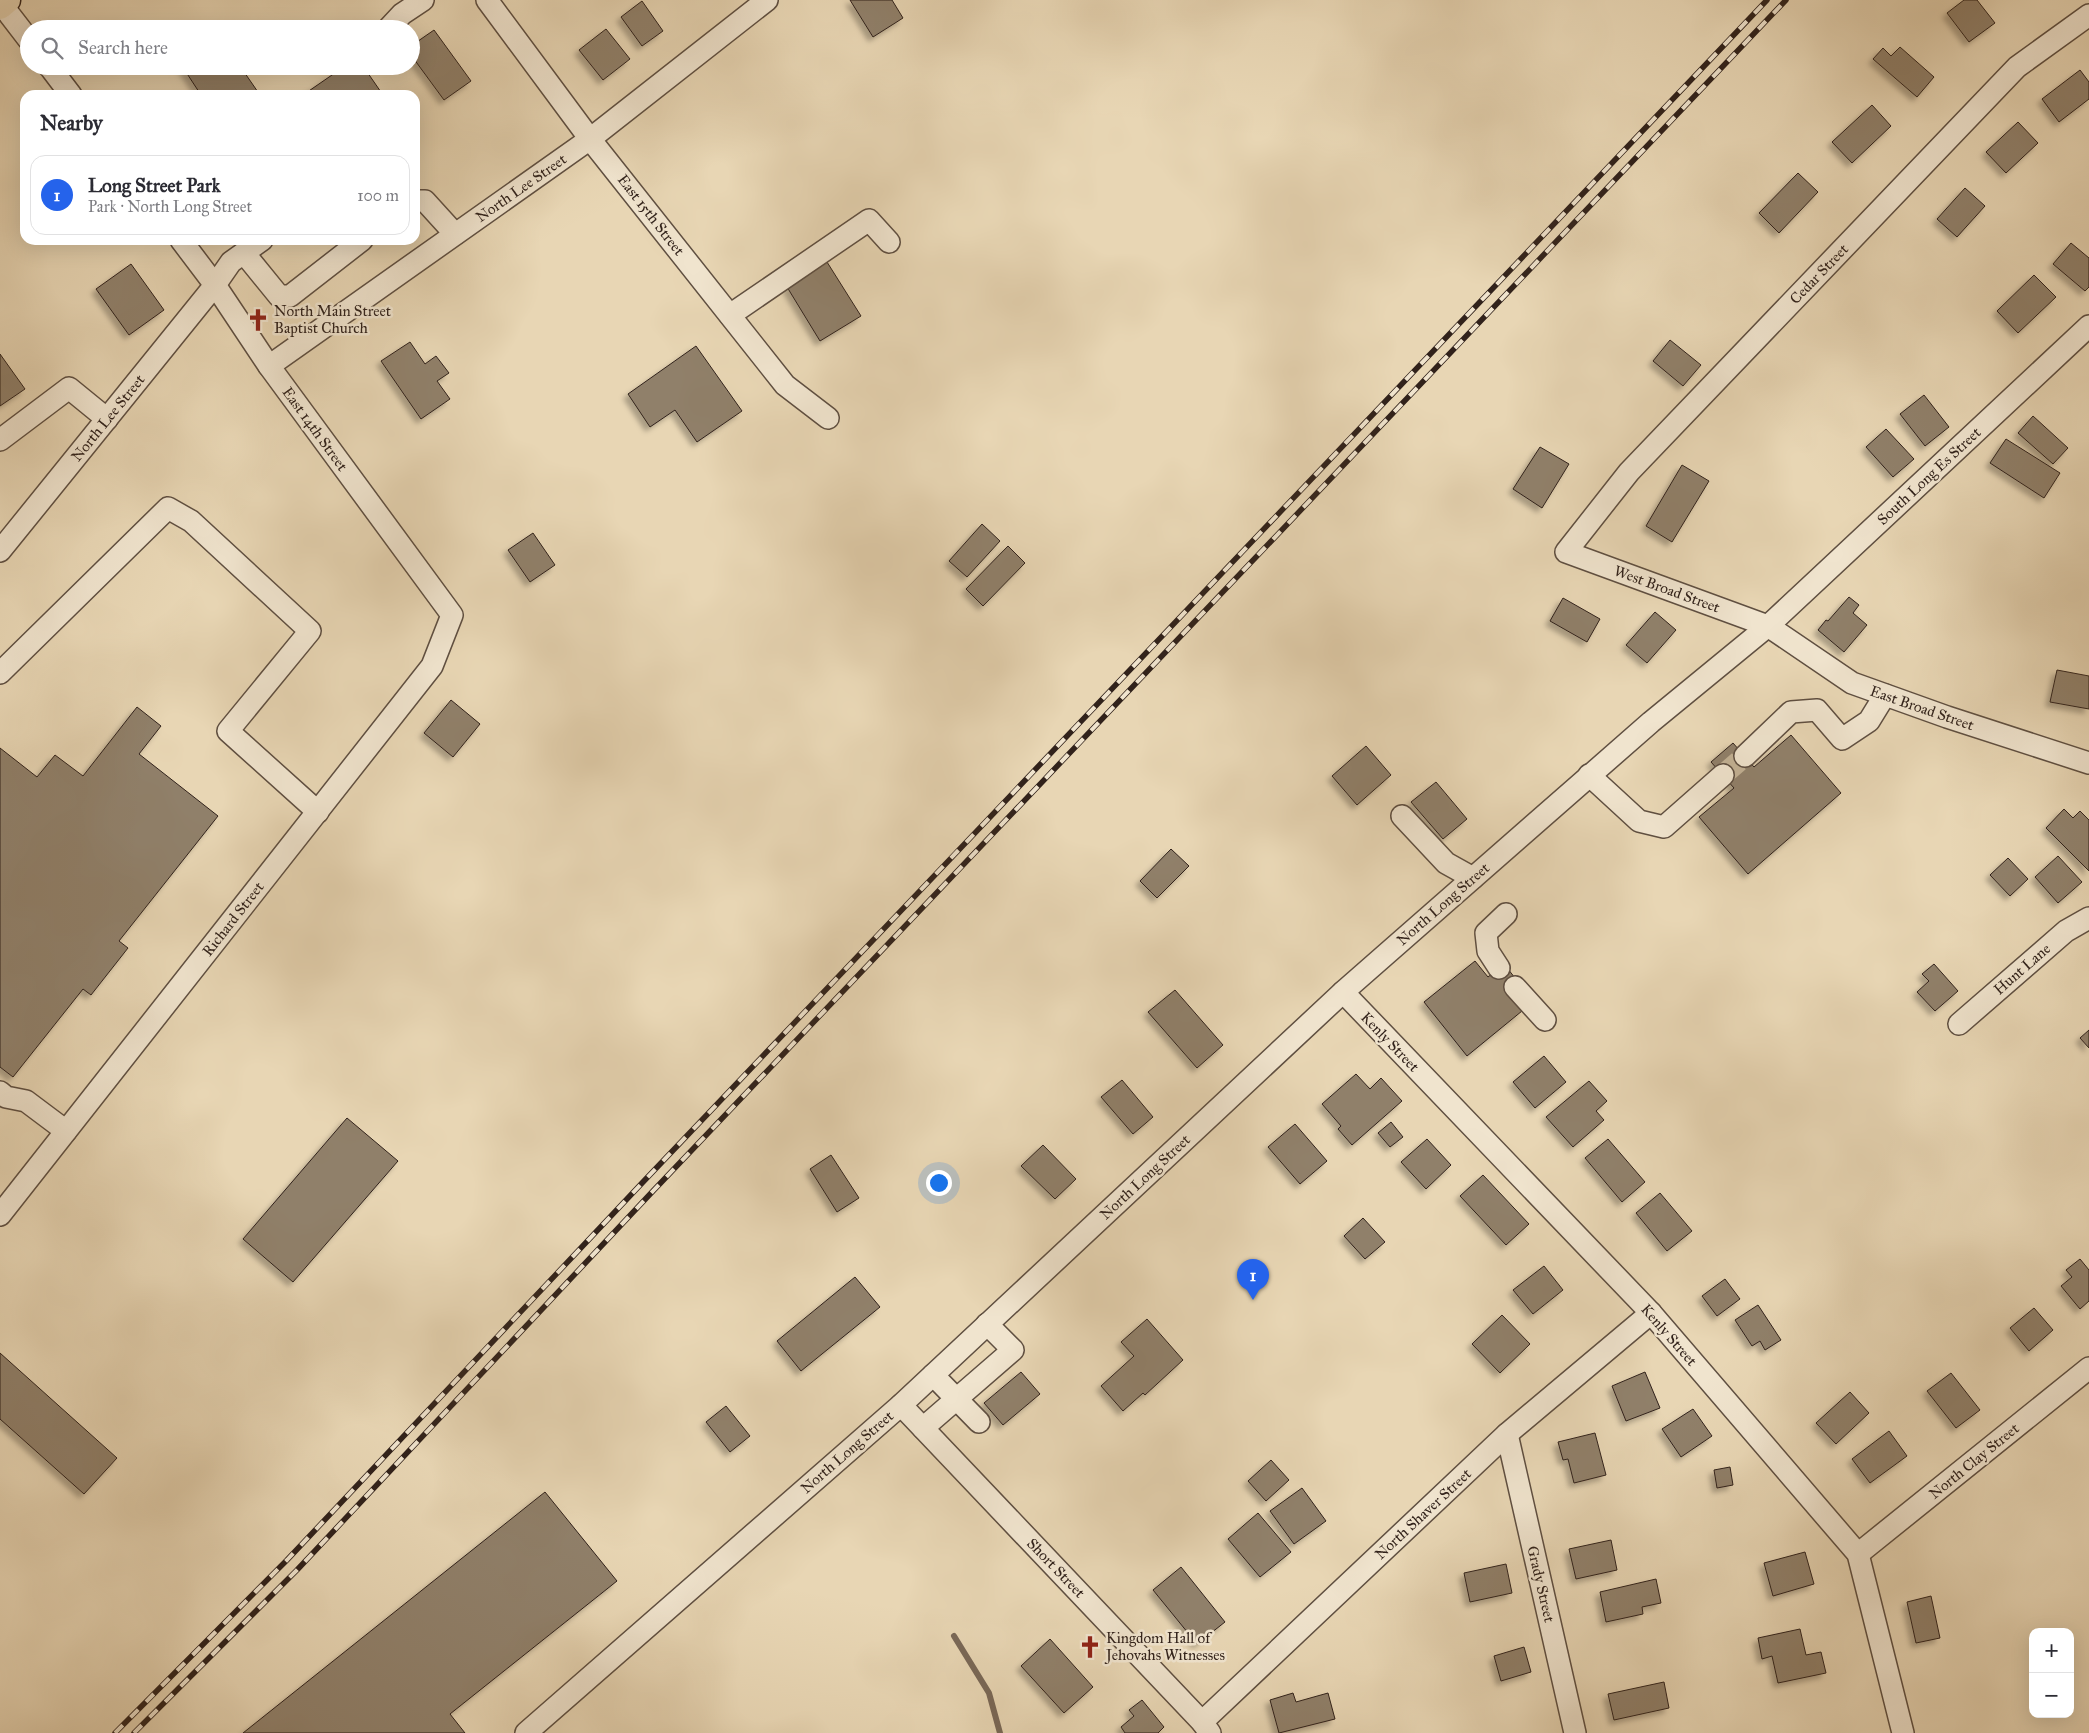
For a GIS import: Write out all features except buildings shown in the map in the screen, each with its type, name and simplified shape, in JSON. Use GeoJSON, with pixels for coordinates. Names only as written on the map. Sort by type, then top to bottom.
{"type":"FeatureCollection","features":[{"type":"Feature","properties":{"kind":"street"},"geometry":{"type":"LineString","coordinates":[[396,20],[423,0]]}},
{"type":"Feature","properties":{"kind":"street","name":"East 15th Street"},"geometry":{"type":"LineString","coordinates":[[487,0],[590,139],[785,385],[828,418]]}},
{"type":"Feature","properties":{"kind":"street","name":"North Lee Street"},"geometry":{"type":"LineString","coordinates":[[269,366],[590,139],[767,0]]}},
{"type":"Feature","properties":{"kind":"street"},"geometry":{"type":"LineString","coordinates":[[3,3],[20,27]]}},
{"type":"Feature","properties":{"kind":"street","name":"Cedar Street"},"geometry":{"type":"LineString","coordinates":[[1566,552],[1629,472],[2017,67],[2089,15]]}},
{"type":"Feature","properties":{"kind":"street"},"geometry":{"type":"LineString","coordinates":[[56,75],[66,90]]}},
{"type":"Feature","properties":{"kind":"street"},"geometry":{"type":"LineString","coordinates":[[420,201],[425,201],[455,234]]}},
{"type":"Feature","properties":{"kind":"street"},"geometry":{"type":"LineString","coordinates":[[730,315],[869,220],[889,242]]}},
{"type":"Feature","properties":{"kind":"street","name":"East 14th Street"},"geometry":{"type":"LineString","coordinates":[[185,245],[215,285],[269,366],[452,615]]}},
{"type":"Feature","properties":{"kind":"street","name":"North Lee Street"},"geometry":{"type":"LineString","coordinates":[[0,551],[215,285],[231,262],[255,245]]}},
{"type":"Feature","properties":{"kind":"street"},"geometry":{"type":"LineString","coordinates":[[244,253],[279,296],[290,296],[356,245]]}},
{"type":"Feature","properties":{"kind":"street","name":"South Long Es Street"},"geometry":{"type":"LineString","coordinates":[[1768,626],[2089,326]]}},
{"type":"Feature","properties":{"kind":"street"},"geometry":{"type":"LineString","coordinates":[[0,440],[68,388],[106,419]]}},
{"type":"Feature","properties":{"kind":"street"},"geometry":{"type":"LineString","coordinates":[[0,673],[168,508],[191,521],[310,631],[228,731],[318,812]]}},
{"type":"Feature","properties":{"kind":"street","name":"West Broad Street"},"geometry":{"type":"LineString","coordinates":[[1566,552],[1768,626]]}},
{"type":"Feature","properties":{"kind":"street","name":"Richard Street"},"geometry":{"type":"LineString","coordinates":[[3,1207],[66,1131],[432,666],[452,615]]}},
{"type":"Feature","properties":{"kind":"street","name":"East Broad Street"},"geometry":{"type":"LineString","coordinates":[[1768,626],[1852,683],[2089,763]]}},
{"type":"Feature","properties":{"kind":"street","name":"North Long Street"},"geometry":{"type":"LineString","coordinates":[[526,1733],[933,1375],[1343,992],[1650,722],[1768,626]]}},
{"type":"Feature","properties":{"kind":"street"},"geometry":{"type":"LineString","coordinates":[[1745,756],[1791,712],[1816,710],[1842,739],[1869,721],[1885,695]]}},
{"type":"Feature","properties":{"kind":"street"},"geometry":{"type":"LineString","coordinates":[[1589,775],[1639,821],[1664,827],[1723,775]]}},
{"type":"Feature","properties":{"kind":"street"},"geometry":{"type":"LineString","coordinates":[[1402,816],[1446,863],[1473,878]]}},
{"type":"Feature","properties":{"kind":"street"},"geometry":{"type":"LineString","coordinates":[[1499,968],[1488,951],[1486,933],[1506,914]]}},
{"type":"Feature","properties":{"kind":"street","name":"Hunt Lane"},"geometry":{"type":"LineString","coordinates":[[1959,1024],[2066,931],[2089,918]]}},
{"type":"Feature","properties":{"kind":"street"},"geometry":{"type":"LineString","coordinates":[[1515,986],[1545,1020]]}},
{"type":"Feature","properties":{"kind":"street","name":"Kenly Street"},"geometry":{"type":"LineString","coordinates":[[1343,992],[1651,1313],[1858,1554],[1903,1733]]}},
{"type":"Feature","properties":{"kind":"street"},"geometry":{"type":"LineString","coordinates":[[0,1092],[6,1097],[26,1101],[66,1131]]}},
{"type":"Feature","properties":{"kind":"street","name":"North Shaver Street"},"geometry":{"type":"LineString","coordinates":[[1206,1728],[1507,1434],[1651,1313]]}},
{"type":"Feature","properties":{"kind":"street"},"geometry":{"type":"LineString","coordinates":[[923,1428],[1013,1350],[987,1324]]}},
{"type":"Feature","properties":{"kind":"street","name":"North Clay Street"},"geometry":{"type":"LineString","coordinates":[[1858,1554],[2089,1368]]}},
{"type":"Feature","properties":{"kind":"street"},"geometry":{"type":"LineString","coordinates":[[933,1375],[979,1422]]}},
{"type":"Feature","properties":{"kind":"street","name":"Short Street"},"geometry":{"type":"LineString","coordinates":[[901,1404],[1206,1728]]}},
{"type":"Feature","properties":{"kind":"street","name":"Grady Street"},"geometry":{"type":"LineString","coordinates":[[1507,1434],[1575,1733]]}},
{"type":"Feature","properties":{"kind":"waterway"},"geometry":{"type":"LineString","coordinates":[[954,1636],[989,1693],[1000,1733]]}},
{"type":"Feature","properties":{"kind":"tunnel"},"geometry":{"type":"LineString","coordinates":[[1723,775],[1745,756]]}},
{"type":"Feature","properties":{"kind":"railway"},"geometry":{"type":"LineString","coordinates":[[115,1733],[287,1560],[643,1182],[1767,0]]}},
{"type":"Feature","properties":{"kind":"railway"},"geometry":{"type":"LineString","coordinates":[[134,1733],[297,1570],[653,1191],[1786,0]]}},
{"type":"Feature","properties":{"kind":"place","name":"North Main Street Baptist Church"},"geometry":{"type":"Point","coordinates":[258,320]}},
{"type":"Feature","properties":{"kind":"place","name":"Long Street Park"},"geometry":{"type":"Point","coordinates":[1253,1300]}},
{"type":"Feature","properties":{"kind":"place","name":"Kingdom Hall of Jehovahs Witnesses"},"geometry":{"type":"Point","coordinates":[1090,1647]}}]}
